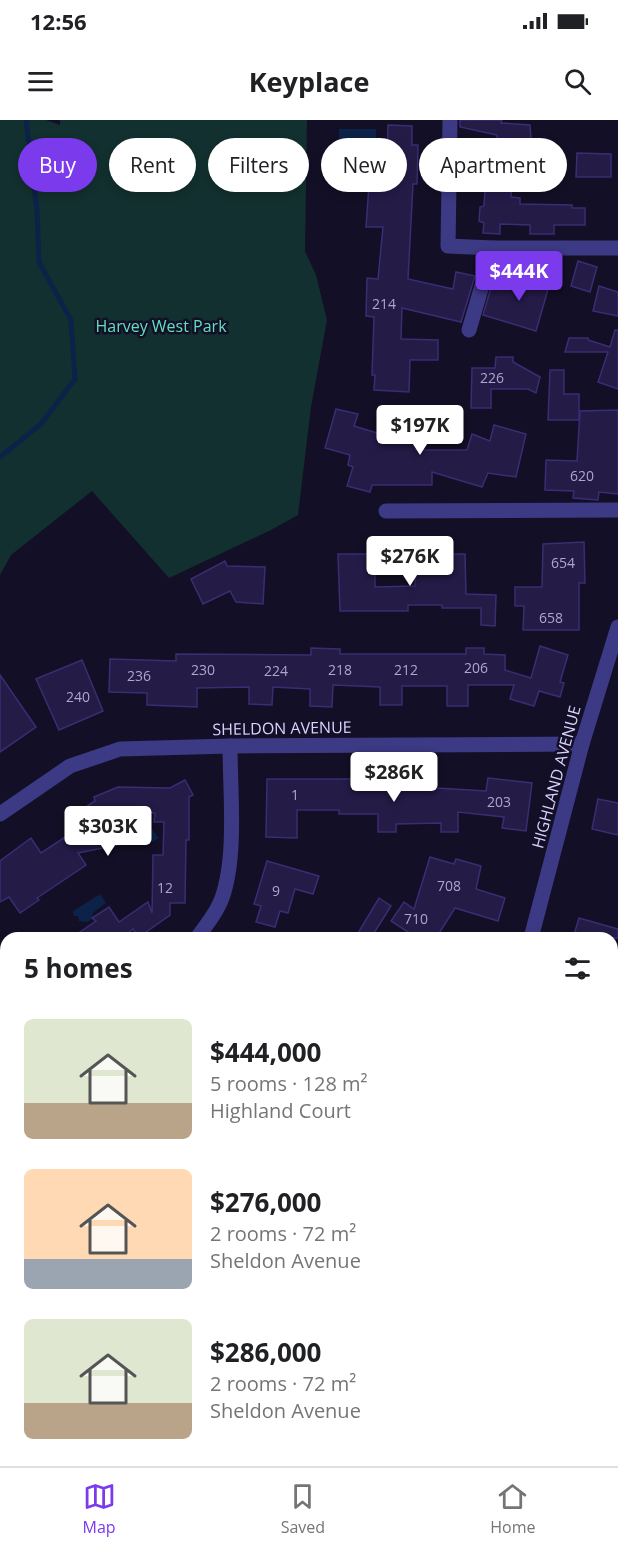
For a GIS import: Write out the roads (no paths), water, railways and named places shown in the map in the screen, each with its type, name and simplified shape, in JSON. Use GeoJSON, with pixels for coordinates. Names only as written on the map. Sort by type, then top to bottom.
{"type":"FeatureCollection","features":[{"type":"Feature","properties":{"kind":"street"},"geometry":{"type":"LineString","coordinates":[[450,120],[448,246],[618,248]]}},
{"type":"Feature","properties":{"kind":"street"},"geometry":{"type":"LineString","coordinates":[[469,330],[493,248]]}},
{"type":"Feature","properties":{"kind":"street"},"geometry":{"type":"LineString","coordinates":[[386,511],[618,510]]}},
{"type":"Feature","properties":{"kind":"street","name":"HIGHLAND AVENUE"},"geometry":{"type":"LineString","coordinates":[[533,932],[582,744],[618,627]]}},
{"type":"Feature","properties":{"kind":"street","name":"SHELDON AVENUE"},"geometry":{"type":"LineString","coordinates":[[0,814],[70,766],[120,749],[230,746],[582,744]]}},
{"type":"Feature","properties":{"kind":"street"},"geometry":{"type":"LineString","coordinates":[[201,932],[221,899],[230,867],[230,746]]}},
{"type":"Feature","properties":{"kind":"water"},"geometry":{"type":"Polygon","coordinates":[[[339,129],[376,129],[376,138],[339,138],[339,129]]]}},
{"type":"Feature","properties":{"kind":"water"},"geometry":{"type":"Polygon","coordinates":[[[134,817],[146,817],[159,838],[146,846],[142,840],[137,841],[135,838],[140,835],[134,817]]]}},
{"type":"Feature","properties":{"kind":"water"},"geometry":{"type":"Polygon","coordinates":[[[100,894],[106,903],[93,913],[88,922],[79,921],[73,911],[100,894]]]}},
{"type":"Feature","properties":{"kind":"waterway"},"geometry":{"type":"LineString","coordinates":[[0,457],[41,424],[75,379],[71,320],[39,262],[37,210],[26,120]]}},
{"type":"Feature","properties":{"kind":"park label","name":"Harvey West Park"},"geometry":{"type":"Point","coordinates":[161,326]}}]}
